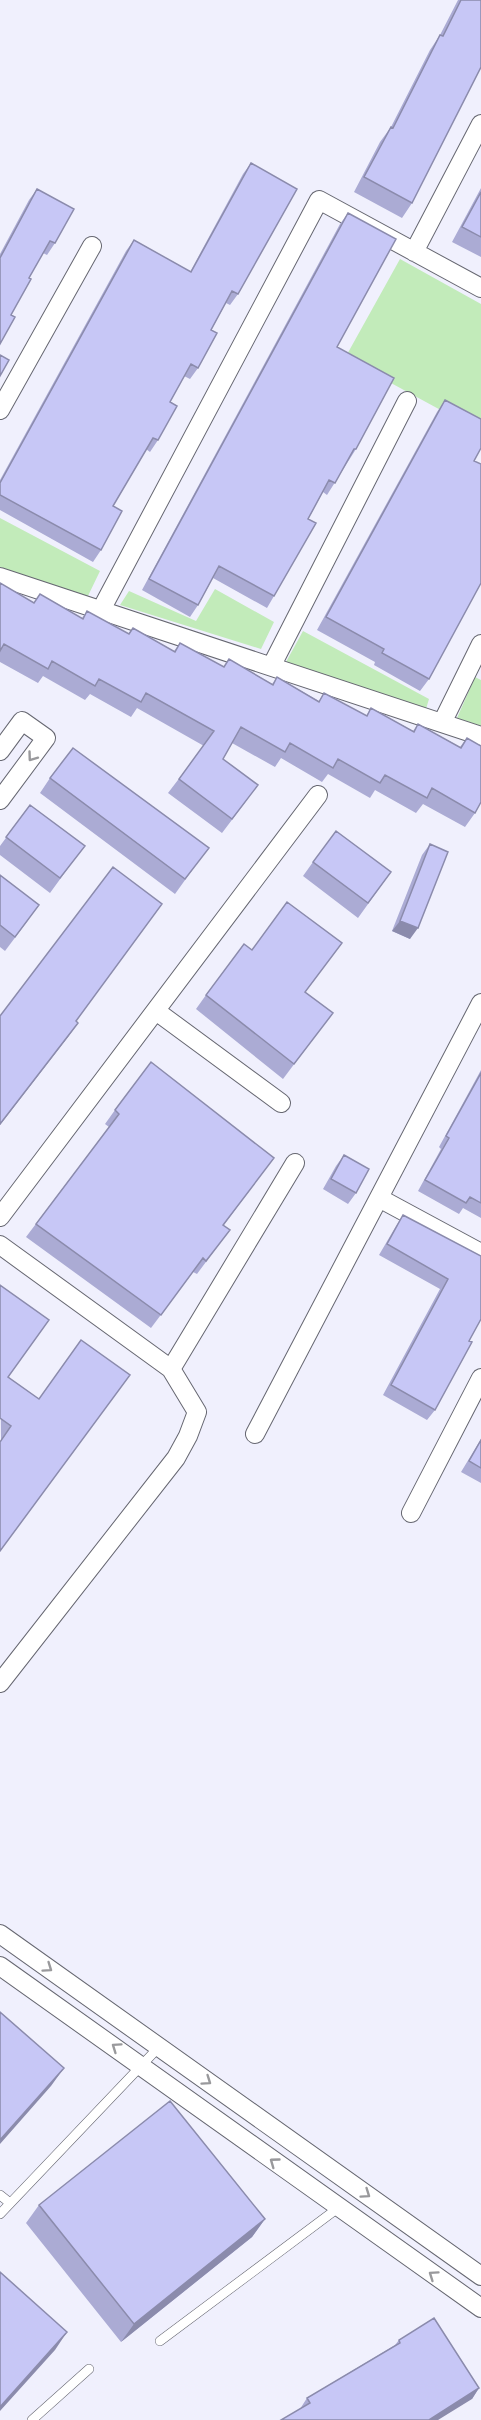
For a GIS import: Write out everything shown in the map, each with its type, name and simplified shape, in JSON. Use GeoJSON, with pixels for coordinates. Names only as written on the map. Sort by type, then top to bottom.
{"type":"FeatureCollection","features":[{"type":"Feature","properties":{"kind":"street"},"geometry":{"type":"LineString","coordinates":[[414,252],[481,124]]}},
{"type":"Feature","properties":{"kind":"street"},"geometry":{"type":"LineString","coordinates":[[101,610],[319,200],[481,288]]}},
{"type":"Feature","properties":{"kind":"street"},"geometry":{"type":"LineString","coordinates":[[0,410],[92,246]]}},
{"type":"Feature","properties":{"kind":"street"},"geometry":{"type":"LineString","coordinates":[[272,665],[406,401]]}},
{"type":"Feature","properties":{"kind":"street"},"geometry":{"type":"LineString","coordinates":[[0,577],[272,665],[481,736]]}},
{"type":"Feature","properties":{"kind":"street"},"geometry":{"type":"LineString","coordinates":[[442,723],[481,644]]}},
{"type":"Feature","properties":{"kind":"street"},"geometry":{"type":"LineString","coordinates":[[0,751],[22,721],[46,738],[0,800]]}},
{"type":"Feature","properties":{"kind":"street"},"geometry":{"type":"LineString","coordinates":[[0,1217],[318,795]]}},
{"type":"Feature","properties":{"kind":"street"},"geometry":{"type":"LineString","coordinates":[[255,1434],[481,1003]]}},
{"type":"Feature","properties":{"kind":"street"},"geometry":{"type":"LineString","coordinates":[[156,1011],[282,1103]]}},
{"type":"Feature","properties":{"kind":"street"},"geometry":{"type":"LineString","coordinates":[[171,1369],[295,1163]]}},
{"type":"Feature","properties":{"kind":"street"},"geometry":{"type":"LineString","coordinates":[[379,1198],[481,1253]]}},
{"type":"Feature","properties":{"kind":"street"},"geometry":{"type":"LineString","coordinates":[[0,1245],[171,1369],[197,1412],[176,1458],[0,1683]]}},
{"type":"Feature","properties":{"kind":"street"},"geometry":{"type":"LineString","coordinates":[[411,1514],[481,1378]]}},
{"type":"Feature","properties":{"kind":"street"},"geometry":{"type":"LineString","coordinates":[[0,1934],[481,2276]]}},
{"type":"Feature","properties":{"kind":"street"},"geometry":{"type":"LineString","coordinates":[[0,1966],[481,2308]]}},
{"type":"Feature","properties":{"kind":"lane"},"geometry":{"type":"LineString","coordinates":[[0,2214],[159,2047]]}},
{"type":"Feature","properties":{"kind":"lane"},"geometry":{"type":"LineString","coordinates":[[0,2194],[10,2204]]}},
{"type":"Feature","properties":{"kind":"lane"},"geometry":{"type":"LineString","coordinates":[[160,2341],[338,2208]]}},
{"type":"Feature","properties":{"kind":"lane"},"geometry":{"type":"LineString","coordinates":[[32,2420],[89,2369]]}},
{"type":"Feature","properties":{"kind":"green space"},"geometry":{"type":"Polygon","coordinates":[[[400,259],[481,304],[481,432],[345,358],[400,259]]]}},
{"type":"Feature","properties":{"kind":"green space"},"geometry":{"type":"Polygon","coordinates":[[[0,518],[100,571],[87,598],[0,567],[0,518]]]}},
{"type":"Feature","properties":{"kind":"green space"},"geometry":{"type":"Polygon","coordinates":[[[215,589],[274,622],[261,649],[120,605],[129,591],[196,621],[215,589]]]}},
{"type":"Feature","properties":{"kind":"green space"},"geometry":{"type":"Polygon","coordinates":[[[303,631],[429,699],[426,709],[286,662],[303,631]]]}},
{"type":"Feature","properties":{"kind":"green space"},"geometry":{"type":"Polygon","coordinates":[[[475,677],[481,680],[481,726],[457,718],[475,677]]]}},
{"type":"Feature","properties":{"kind":"building"},"geometry":{"type":"Polygon","coordinates":[[[461,0],[481,0],[481,67],[412,203],[364,177],[391,127],[393,128],[440,35],[443,36],[461,0]]]}},
{"type":"Feature","properties":{"kind":"building"},"geometry":{"type":"Polygon","coordinates":[[[251,163],[297,189],[238,294],[232,291],[211,330],[217,333],[198,368],[191,364],[170,402],[177,406],[158,440],[153,438],[113,506],[122,511],[101,550],[0,495],[0,483],[134,240],[191,272],[251,163]]]}},
{"type":"Feature","properties":{"kind":"building"},"geometry":{"type":"Polygon","coordinates":[[[37,189],[74,209],[55,243],[50,241],[29,278],[31,279],[11,315],[15,317],[0,344],[0,258],[37,189]]]}},
{"type":"Feature","properties":{"kind":"building"},"geometry":{"type":"Polygon","coordinates":[[[481,192],[481,237],[462,227],[481,192]]]}},
{"type":"Feature","properties":{"kind":"building"},"geometry":{"type":"Polygon","coordinates":[[[348,213],[396,239],[337,347],[394,378],[335,483],[329,480],[308,519],[316,523],[274,596],[219,566],[198,605],[149,579],[348,213]]]}},
{"type":"Feature","properties":{"kind":"building"},"geometry":{"type":"Polygon","coordinates":[[[0,355],[9,360],[0,376],[0,355]]]}},
{"type":"Feature","properties":{"kind":"building"},"geometry":{"type":"Polygon","coordinates":[[[445,400],[481,419],[481,448],[474,461],[481,464],[481,583],[429,679],[382,653],[384,649],[326,617],[445,400]]]}},
{"type":"Feature","properties":{"kind":"building"},"geometry":{"type":"Polygon","coordinates":[[[0,583],[34,603],[40,594],[83,619],[87,611],[129,634],[133,628],[175,652],[180,643],[224,667],[229,659],[273,685],[277,677],[319,702],[324,693],[367,716],[371,708],[414,732],[418,724],[461,748],[467,738],[481,746],[481,802],[475,813],[432,788],[427,798],[385,775],[380,783],[338,759],[333,768],[290,743],[285,752],[241,727],[223,759],[258,785],[232,819],[179,779],[214,731],[146,693],[141,702],[99,679],[95,686],[52,661],[48,669],[4,644],[0,651],[0,583]]]}},
{"type":"Feature","properties":{"kind":"building"},"geometry":{"type":"Polygon","coordinates":[[[73,748],[209,848],[185,879],[50,778],[73,748]]]}},
{"type":"Feature","properties":{"kind":"building"},"geometry":{"type":"Polygon","coordinates":[[[30,805],[85,846],[60,878],[6,837],[30,805]]]}},
{"type":"Feature","properties":{"kind":"building"},"geometry":{"type":"Polygon","coordinates":[[[336,831],[391,872],[368,903],[313,862],[336,831]]]}},
{"type":"Feature","properties":{"kind":"building"},"geometry":{"type":"Polygon","coordinates":[[[430,844],[448,852],[418,928],[400,921],[430,844]]]}},
{"type":"Feature","properties":{"kind":"building"},"geometry":{"type":"Polygon","coordinates":[[[113,867],[162,904],[76,1021],[78,1023],[0,1124],[0,1016],[113,867]]]}},
{"type":"Feature","properties":{"kind":"building"},"geometry":{"type":"Polygon","coordinates":[[[0,875],[39,905],[15,937],[0,925],[0,875]]]}},
{"type":"Feature","properties":{"kind":"building"},"geometry":{"type":"Polygon","coordinates":[[[287,902],[342,943],[305,992],[333,1013],[294,1064],[206,995],[244,944],[252,950],[287,902]]]}},
{"type":"Feature","properties":{"kind":"building"},"geometry":{"type":"Polygon","coordinates":[[[151,1062],[274,1158],[223,1225],[230,1230],[206,1261],[203,1258],[161,1315],[36,1224],[119,1114],[115,1110],[151,1062]]]}},
{"type":"Feature","properties":{"kind":"building"},"geometry":{"type":"Polygon","coordinates":[[[481,1073],[481,1203],[470,1197],[466,1203],[425,1180],[481,1073]]]}},
{"type":"Feature","properties":{"kind":"building"},"geometry":{"type":"Polygon","coordinates":[[[344,1155],[369,1169],[356,1193],[331,1179],[344,1155]]]}},
{"type":"Feature","properties":{"kind":"building"},"geometry":{"type":"Polygon","coordinates":[[[403,1215],[481,1256],[481,1319],[469,1341],[472,1342],[435,1410],[391,1385],[448,1279],[387,1244],[403,1215]]]}},
{"type":"Feature","properties":{"kind":"building"},"geometry":{"type":"Polygon","coordinates":[[[0,1285],[49,1320],[8,1377],[39,1399],[81,1340],[130,1375],[0,1551],[0,1442],[11,1426],[0,1418],[0,1285]]]}},
{"type":"Feature","properties":{"kind":"building"},"geometry":{"type":"Polygon","coordinates":[[[481,1440],[481,1468],[469,1461],[481,1440]]]}},
{"type":"Feature","properties":{"kind":"building"},"geometry":{"type":"Polygon","coordinates":[[[0,2012],[64,2068],[0,2140],[0,2012]]]}},
{"type":"Feature","properties":{"kind":"building"},"geometry":{"type":"Polygon","coordinates":[[[170,2101],[265,2219],[134,2324],[39,2205],[170,2101]]]}},
{"type":"Feature","properties":{"kind":"building"},"geometry":{"type":"Polygon","coordinates":[[[0,2272],[67,2332],[0,2407],[0,2272]]]}},
{"type":"Feature","properties":{"kind":"building"},"geometry":{"type":"Polygon","coordinates":[[[434,2318],[479,2388],[429,2420],[281,2420],[310,2403],[307,2398],[400,2343],[399,2340],[434,2318]]]}}]}
